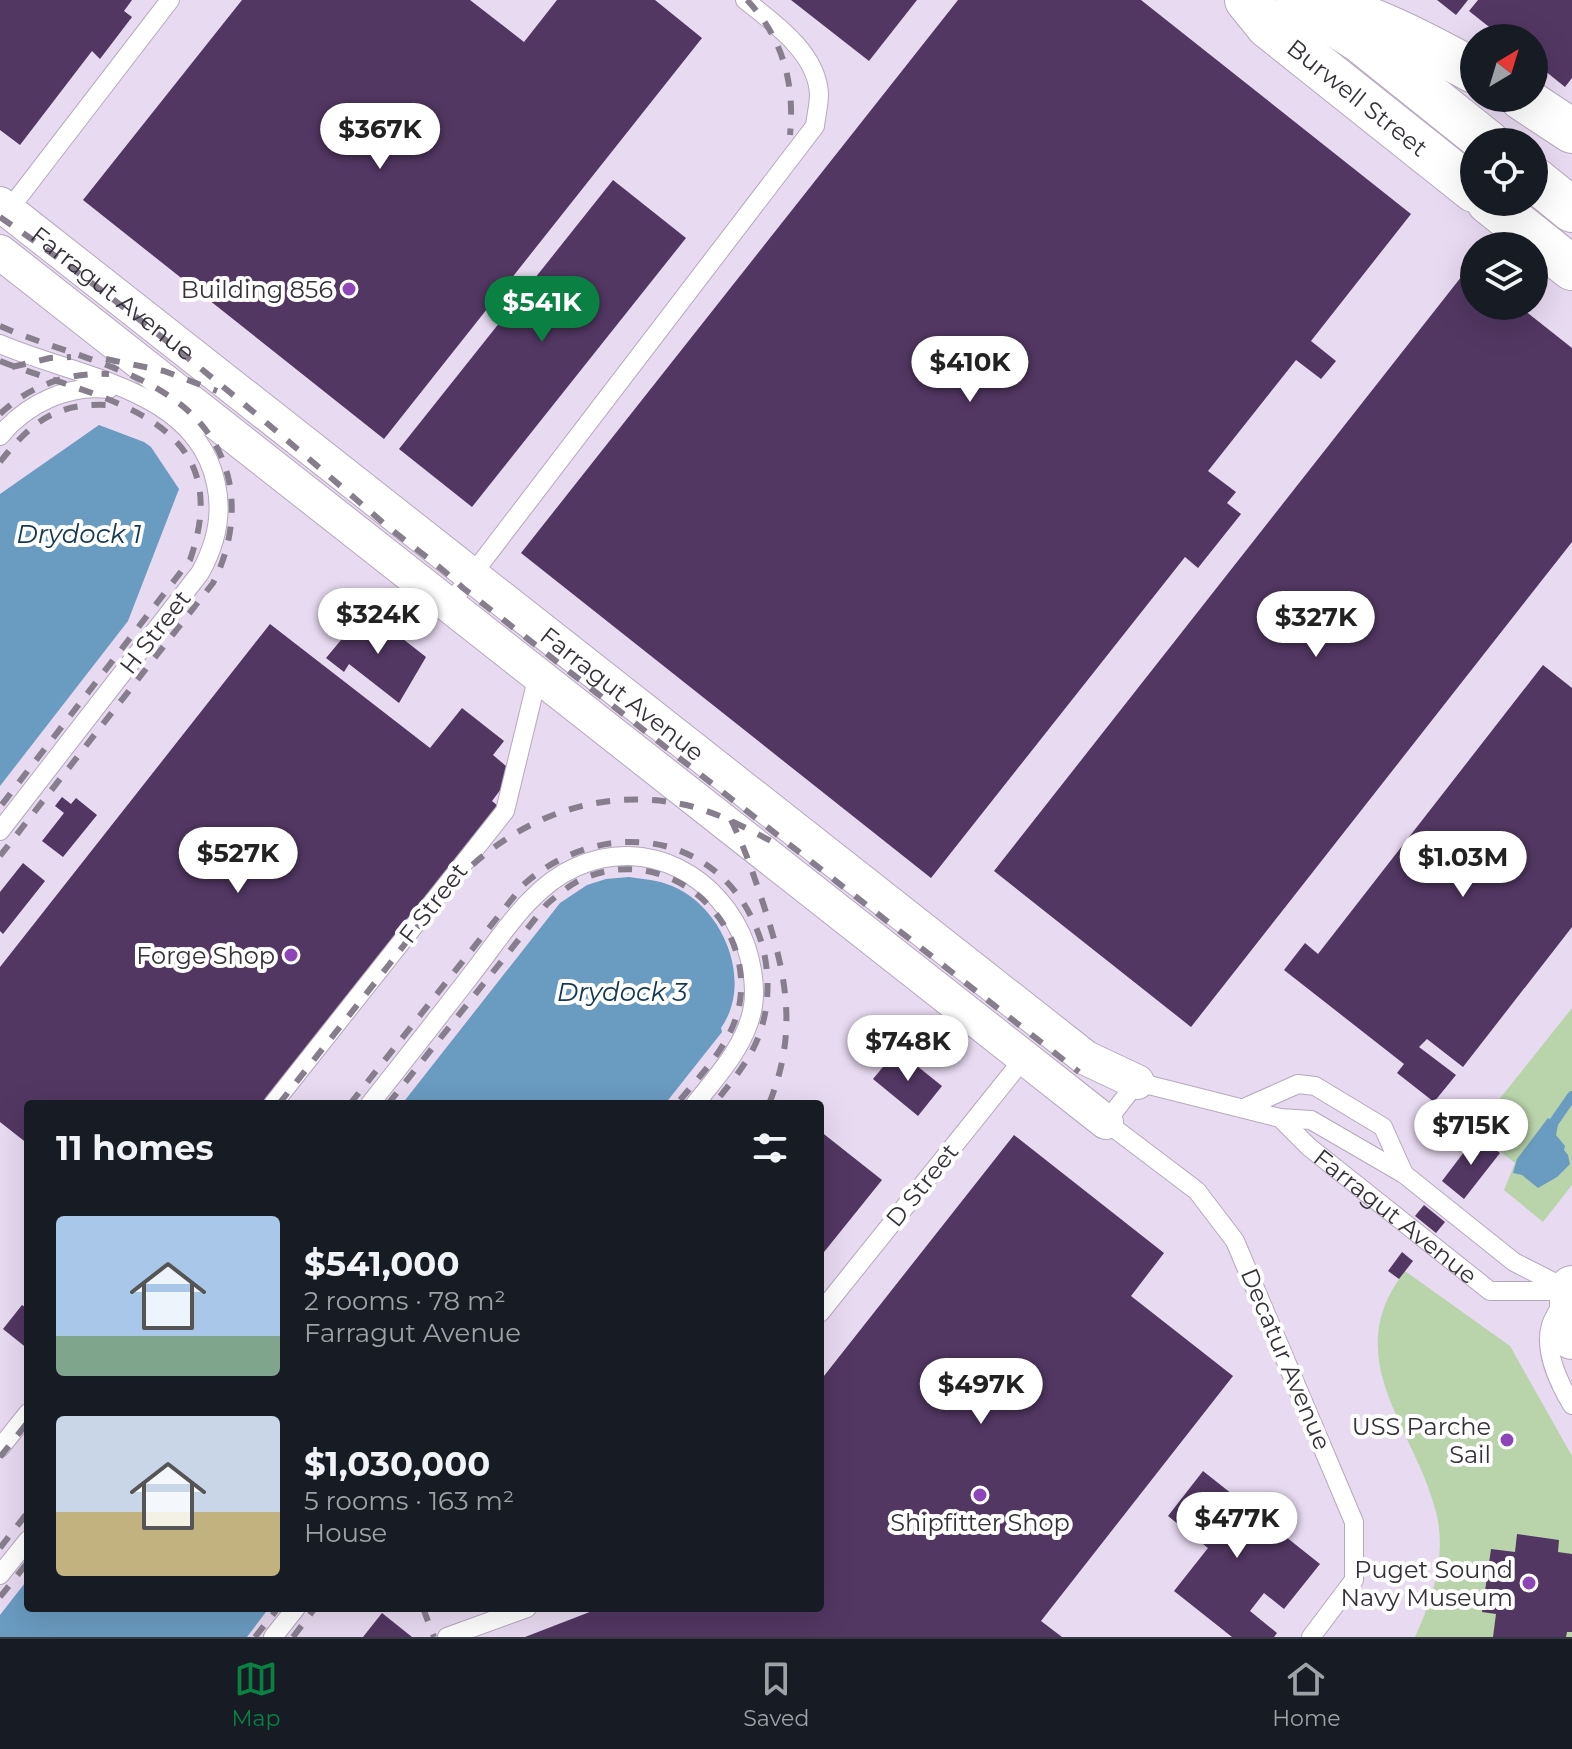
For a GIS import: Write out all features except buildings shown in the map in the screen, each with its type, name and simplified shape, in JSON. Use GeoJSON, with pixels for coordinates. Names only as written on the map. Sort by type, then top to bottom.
{"type":"FeatureCollection","features":[{"type":"Feature","properties":{"kind":"main road","name":"Burwell Street"},"geometry":{"type":"LineString","coordinates":[[1247,0],[1268,26],[1460,179]]}},
{"type":"Feature","properties":{"kind":"main road","name":"Burwell Street"},"geometry":{"type":"LineString","coordinates":[[1298,0],[1361,41],[1470,128]]}},
{"type":"Feature","properties":{"kind":"main road","name":"Burwell Street"},"geometry":{"type":"LineString","coordinates":[[1310,0],[1345,9],[1413,38],[1460,63]]}},
{"type":"Feature","properties":{"kind":"main road"},"geometry":{"type":"LineString","coordinates":[[1543,112],[1572,131]]}},
{"type":"Feature","properties":{"kind":"main road"},"geometry":{"type":"LineString","coordinates":[[1548,190],[1572,210]]}},
{"type":"Feature","properties":{"kind":"main road"},"geometry":{"type":"LineString","coordinates":[[1507,216],[1572,268]]}},
{"type":"Feature","properties":{"kind":"main road"},"geometry":{"type":"LineString","coordinates":[[1572,1290],[1572,1337]]}},
{"type":"Feature","properties":{"kind":"street","name":"Farragut Avenue"},"geometry":{"type":"LineString","coordinates":[[3,212],[472,575],[1086,1058],[1137,1082]]}},
{"type":"Feature","properties":{"kind":"street","name":"Farragut Avenue"},"geometry":{"type":"LineString","coordinates":[[0,252],[1106,1122]]}},
{"type":"Feature","properties":{"kind":"lane"},"geometry":{"type":"LineString","coordinates":[[3,212],[170,0]]}},
{"type":"Feature","properties":{"kind":"lane"},"geometry":{"type":"LineString","coordinates":[[449,605],[815,126],[819,91],[812,71],[797,45],[745,0]]}},
{"type":"Feature","properties":{"kind":"lane"},"geometry":{"type":"LineString","coordinates":[[0,344],[139,395]]}},
{"type":"Feature","properties":{"kind":"lane"},"geometry":{"type":"LineString","coordinates":[[0,436],[18,417],[47,399],[64,393],[96,387],[139,395]]}},
{"type":"Feature","properties":{"kind":"lane","name":"H Street"},"geometry":{"type":"LineString","coordinates":[[0,831],[189,589],[208,559],[219,513],[216,481],[204,452],[171,414],[139,395]]}},
{"type":"Feature","properties":{"kind":"lane","name":"F Street"},"geometry":{"type":"LineString","coordinates":[[276,1100],[505,811],[538,675]]}},
{"type":"Feature","properties":{"kind":"lane"},"geometry":{"type":"LineString","coordinates":[[373,1100],[527,905],[559,876],[598,859],[638,857],[682,870],[708,887],[731,913],[750,958],[754,982],[753,1006],[738,1046],[698,1100]]}},
{"type":"Feature","properties":{"kind":"lane","name":"D Street"},"geometry":{"type":"LineString","coordinates":[[824,1308],[1024,1058]]}},
{"type":"Feature","properties":{"kind":"lane"},"geometry":{"type":"LineString","coordinates":[[1106,1122],[1137,1082]]}},
{"type":"Feature","properties":{"kind":"lane","name":"Farragut Avenue"},"geometry":{"type":"LineString","coordinates":[[1137,1082],[1280,1118],[1311,1120],[1404,1174],[1514,1262],[1572,1290]]}},
{"type":"Feature","properties":{"kind":"lane"},"geometry":{"type":"LineString","coordinates":[[1244,1108],[1298,1084],[1315,1086],[1383,1127],[1404,1174]]}},
{"type":"Feature","properties":{"kind":"lane","name":"Farragut Avenue"},"geometry":{"type":"LineString","coordinates":[[1280,1118],[1309,1147],[1490,1291],[1572,1290]]}},
{"type":"Feature","properties":{"kind":"lane","name":"Decatur Avenue"},"geometry":{"type":"LineString","coordinates":[[1106,1122],[1197,1191],[1235,1241],[1354,1522],[1354,1580],[1325,1628],[1311,1637]]}},
{"type":"Feature","properties":{"kind":"lane"},"geometry":{"type":"LineString","coordinates":[[1572,1290],[1552,1321],[1548,1337],[1552,1358],[1572,1405]]}},
{"type":"Feature","properties":{"kind":"lane"},"geometry":{"type":"LineString","coordinates":[[0,1448],[24,1418]]}},
{"type":"Feature","properties":{"kind":"lane"},"geometry":{"type":"LineString","coordinates":[[0,1575],[24,1545]]}},
{"type":"Feature","properties":{"kind":"lane"},"geometry":{"type":"LineString","coordinates":[[273,1637],[293,1612]]}},
{"type":"Feature","properties":{"kind":"lane"},"geometry":{"type":"LineString","coordinates":[[447,1637],[516,1612]]}},
{"type":"Feature","properties":{"kind":"green space"},"geometry":{"type":"Polygon","coordinates":[[[1572,1008],[1572,1185],[1543,1222],[1504,1190],[1515,1163],[1474,1131],[1572,1008]]]}},
{"type":"Feature","properties":{"kind":"green space"},"geometry":{"type":"Polygon","coordinates":[[[1405,1271],[1510,1346],[1572,1456],[1572,1637],[1415,1637],[1436,1576],[1439,1528],[1426,1481],[1387,1393],[1379,1363],[1378,1334],[1386,1303],[1405,1271]]]}},
{"type":"Feature","properties":{"kind":"water","name":"Drydock 1"},"geometry":{"type":"Polygon","coordinates":[[[99,425],[151,447],[179,489],[128,621],[0,786],[0,494],[99,425]]]}},
{"type":"Feature","properties":{"kind":"water","name":"Drydock 3"},"geometry":{"type":"Polygon","coordinates":[[[629,877],[650,880],[672,886],[690,896],[706,910],[728,947],[734,989],[722,1032],[668,1100],[405,1100],[560,903],[587,885],[629,877]]]}},
{"type":"Feature","properties":{"kind":"water"},"geometry":{"type":"Polygon","coordinates":[[[1548,1118],[1558,1125],[1556,1135],[1565,1146],[1570,1164],[1557,1177],[1538,1188],[1522,1175],[1513,1173],[1517,1159],[1548,1118]]]}},
{"type":"Feature","properties":{"kind":"water"},"geometry":{"type":"Polygon","coordinates":[[[24,1584],[24,1612],[266,1612],[247,1637],[0,1637],[0,1615],[24,1584]]]}},
{"type":"Feature","properties":{"kind":"waterway"},"geometry":{"type":"LineString","coordinates":[[1554,1122],[1572,1096]]}},
{"type":"Feature","properties":{"kind":"railway"},"geometry":{"type":"LineString","coordinates":[[747,0],[770,30],[784,63],[790,98],[790,135]]}},
{"type":"Feature","properties":{"kind":"railway"},"geometry":{"type":"LineString","coordinates":[[0,217],[144,323],[463,588],[1079,1072]]}},
{"type":"Feature","properties":{"kind":"railway"},"geometry":{"type":"LineString","coordinates":[[0,326],[137,378],[168,396],[195,418],[216,446],[229,481],[232,507],[227,546],[213,583],[0,856]]}},
{"type":"Feature","properties":{"kind":"railway"},"geometry":{"type":"LineString","coordinates":[[12,367],[50,358],[71,357]]}},
{"type":"Feature","properties":{"kind":"railway"},"geometry":{"type":"LineString","coordinates":[[106,359],[164,371],[217,391]]}},
{"type":"Feature","properties":{"kind":"railway"},"geometry":{"type":"LineString","coordinates":[[0,361],[117,403],[151,421],[178,444],[196,473],[200,511],[190,560],[0,807]]}},
{"type":"Feature","properties":{"kind":"railway"},"geometry":{"type":"LineString","coordinates":[[0,414],[11,404],[50,383],[79,375],[109,374]]}},
{"type":"Feature","properties":{"kind":"railway"},"geometry":{"type":"LineString","coordinates":[[0,462],[22,436],[45,418],[72,408],[107,405]]}},
{"type":"Feature","properties":{"kind":"railway"},"geometry":{"type":"LineString","coordinates":[[282,1100],[447,890],[491,849],[515,833],[567,810],[595,803],[652,800],[707,811],[781,846]]}},
{"type":"Feature","properties":{"kind":"railway"},"geometry":{"type":"LineString","coordinates":[[731,820],[762,900],[783,977],[786,1002],[784,1051],[770,1100]]}},
{"type":"Feature","properties":{"kind":"railway"},"geometry":{"type":"LineString","coordinates":[[353,1100],[523,885],[555,862],[589,848],[625,842],[659,845],[692,856],[720,876],[744,904],[761,941],[768,983],[762,1026],[748,1058],[717,1100]]}},
{"type":"Feature","properties":{"kind":"railway"},"geometry":{"type":"LineString","coordinates":[[391,1100],[547,904],[581,879],[618,870],[648,871],[676,881],[700,897],[720,919],[734,946],[741,975],[735,1021],[714,1059],[680,1100]]}},
{"type":"Feature","properties":{"kind":"railway"},"geometry":{"type":"LineString","coordinates":[[0,1457],[24,1427]]}},
{"type":"Feature","properties":{"kind":"railway"},"geometry":{"type":"LineString","coordinates":[[0,1548],[24,1517]]}},
{"type":"Feature","properties":{"kind":"railway"},"geometry":{"type":"LineString","coordinates":[[0,1597],[24,1567]]}},
{"type":"Feature","properties":{"kind":"railway"},"geometry":{"type":"LineString","coordinates":[[255,1637],[275,1612]]}},
{"type":"Feature","properties":{"kind":"railway"},"geometry":{"type":"LineString","coordinates":[[293,1637],[312,1612]]}},
{"type":"Feature","properties":{"kind":"railway"},"geometry":{"type":"LineString","coordinates":[[425,1612],[434,1637]]}},
{"type":"Feature","properties":{"kind":"place","name":"Building 856"},"geometry":{"type":"Point","coordinates":[349,289]}},
{"type":"Feature","properties":{"kind":"place","name":"Forge Shop"},"geometry":{"type":"Point","coordinates":[291,955]}},
{"type":"Feature","properties":{"kind":"place","name":"USS Parche Sail"},"geometry":{"type":"Point","coordinates":[1507,1440]}},
{"type":"Feature","properties":{"kind":"place","name":"Shipfitter Shop"},"geometry":{"type":"Point","coordinates":[980,1495]}},
{"type":"Feature","properties":{"kind":"place","name":"Puget Sound Navy Museum"},"geometry":{"type":"Point","coordinates":[1529,1583]}}]}
